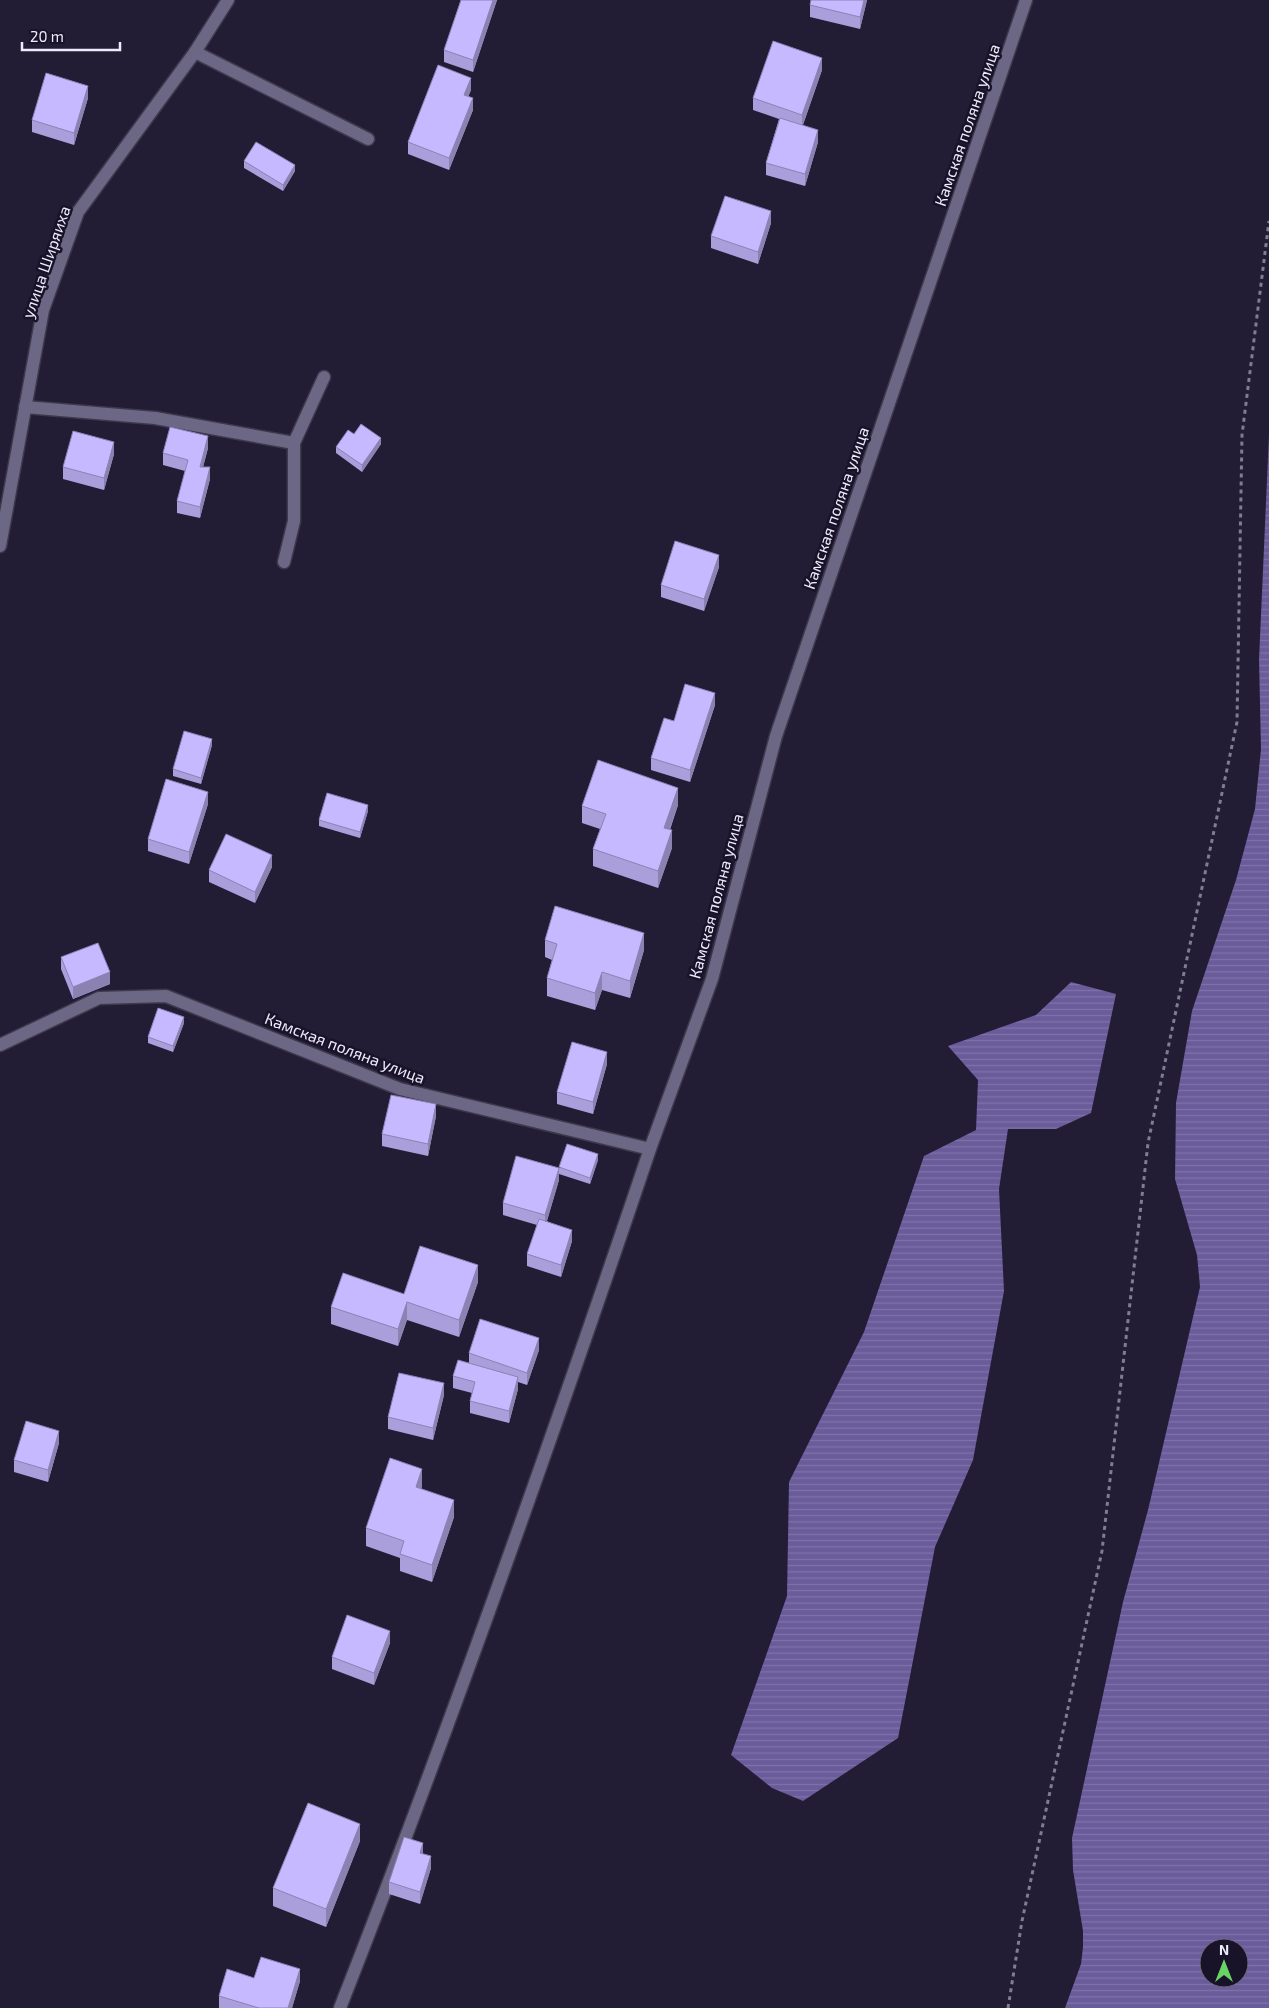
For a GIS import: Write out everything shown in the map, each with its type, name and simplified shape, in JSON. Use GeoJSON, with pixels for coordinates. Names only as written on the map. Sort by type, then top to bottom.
{"type":"FeatureCollection","features":[{"type":"Feature","properties":{"kind":"street","name":"улица Ширяиха"},"geometry":{"type":"LineString","coordinates":[[0,546],[43,310],[78,212],[195,52],[228,0]]}},
{"type":"Feature","properties":{"kind":"street","name":"Камская поляна улица"},"geometry":{"type":"LineString","coordinates":[[0,1045],[99,998],[166,996],[400,1089],[650,1149],[712,979],[776,736],[1026,0]]}},
{"type":"Feature","properties":{"kind":"street"},"geometry":{"type":"LineString","coordinates":[[195,52],[368,140]]}},
{"type":"Feature","properties":{"kind":"street"},"geometry":{"type":"LineString","coordinates":[[284,562],[294,521],[294,443],[324,377]]}},
{"type":"Feature","properties":{"kind":"street"},"geometry":{"type":"LineString","coordinates":[[25,407],[155,418],[294,443]]}},
{"type":"Feature","properties":{"kind":"street"},"geometry":{"type":"LineString","coordinates":[[340,2008],[490,1608],[650,1149]]}},
{"type":"Feature","properties":{"kind":"path"},"geometry":{"type":"LineString","coordinates":[[1008,2008],[1022,1921],[1102,1551],[1148,1143],[1237,722],[1242,435],[1269,221]]}},
{"type":"Feature","properties":{"kind":"shaded area"},"geometry":{"type":"Polygon","coordinates":[[[1269,435],[1269,2008],[1065,2008],[1081,1964],[1083,1947],[1083,1931],[1073,1870],[1072,1838],[1123,1602],[1148,1510],[1200,1287],[1197,1255],[1175,1179],[1176,1103],[1192,1011],[1236,880],[1255,809],[1261,749],[1259,660],[1269,435]]]}},
{"type":"Feature","properties":{"kind":"shaded area"},"geometry":{"type":"Polygon","coordinates":[[[1071,982],[1116,994],[1091,1113],[1056,1129],[1008,1129],[999,1189],[1004,1291],[973,1460],[935,1547],[898,1738],[803,1801],[772,1788],[731,1755],[787,1596],[789,1482],[864,1332],[924,1156],[976,1130],[978,1080],[948,1046],[1036,1015],[1071,982]]]}},
{"type":"Feature","properties":{"kind":"building"},"geometry":{"type":"Polygon","coordinates":[[[461,0],[493,0],[473,60],[444,50],[461,0]]]}},
{"type":"Feature","properties":{"kind":"building"},"geometry":{"type":"Polygon","coordinates":[[[811,0],[864,0],[860,17],[810,5],[811,0]]]}},
{"type":"Feature","properties":{"kind":"building"},"geometry":{"type":"Polygon","coordinates":[[[773,41],[822,58],[802,115],[753,98],[773,41]]]}},
{"type":"Feature","properties":{"kind":"building"},"geometry":{"type":"Polygon","coordinates":[[[438,65],[471,78],[464,95],[473,98],[449,158],[408,142],[438,65]]]}},
{"type":"Feature","properties":{"kind":"building"},"geometry":{"type":"Polygon","coordinates":[[[46,73],[88,86],[74,133],[32,120],[46,73]]]}},
{"type":"Feature","properties":{"kind":"building"},"geometry":{"type":"Polygon","coordinates":[[[780,118],[818,130],[805,174],[766,163],[780,118]]]}},
{"type":"Feature","properties":{"kind":"building"},"geometry":{"type":"Polygon","coordinates":[[[256,142],[295,165],[283,185],[244,161],[256,142]]]}},
{"type":"Feature","properties":{"kind":"building"},"geometry":{"type":"Polygon","coordinates":[[[725,196],[771,211],[758,252],[711,236],[725,196]]]}},
{"type":"Feature","properties":{"kind":"building"},"geometry":{"type":"Polygon","coordinates":[[[361,424],[381,438],[362,465],[336,447],[348,430],[354,434],[361,424]]]}},
{"type":"Feature","properties":{"kind":"building"},"geometry":{"type":"Polygon","coordinates":[[[170,427],[208,436],[200,467],[210,467],[200,507],[177,501],[188,460],[163,453],[170,427]]]}},
{"type":"Feature","properties":{"kind":"building"},"geometry":{"type":"Polygon","coordinates":[[[73,431],[114,442],[104,478],[63,467],[73,431]]]}},
{"type":"Feature","properties":{"kind":"building"},"geometry":{"type":"Polygon","coordinates":[[[675,541],[719,555],[704,599],[661,585],[675,541]]]}},
{"type":"Feature","properties":{"kind":"building"},"geometry":{"type":"Polygon","coordinates":[[[685,684],[715,693],[690,770],[651,758],[664,718],[674,721],[685,684]]]}},
{"type":"Feature","properties":{"kind":"building"},"geometry":{"type":"Polygon","coordinates":[[[184,731],[212,739],[201,778],[173,769],[184,731]]]}},
{"type":"Feature","properties":{"kind":"building"},"geometry":{"type":"Polygon","coordinates":[[[598,760],[678,788],[664,828],[672,830],[658,871],[593,849],[606,814],[582,806],[598,760]]]}},
{"type":"Feature","properties":{"kind":"building"},"geometry":{"type":"Polygon","coordinates":[[[166,779],[208,792],[189,852],[148,839],[166,779]]]}},
{"type":"Feature","properties":{"kind":"building"},"geometry":{"type":"Polygon","coordinates":[[[327,793],[368,805],[360,832],[319,820],[327,793]]]}},
{"type":"Feature","properties":{"kind":"building"},"geometry":{"type":"Polygon","coordinates":[[[226,834],[272,855],[255,892],[209,870],[226,834]]]}},
{"type":"Feature","properties":{"kind":"building"},"geometry":{"type":"Polygon","coordinates":[[[555,906],[644,933],[630,981],[602,972],[595,993],[547,978],[557,944],[545,940],[555,906]]]}},
{"type":"Feature","properties":{"kind":"building"},"geometry":{"type":"Polygon","coordinates":[[[98,943],[110,972],[73,987],[61,957],[98,943]]]}},
{"type":"Feature","properties":{"kind":"building"},"geometry":{"type":"Polygon","coordinates":[[[158,1008],[184,1017],[173,1046],[148,1037],[158,1008]]]}},
{"type":"Feature","properties":{"kind":"building"},"geometry":{"type":"Polygon","coordinates":[[[572,1042],[607,1052],[593,1102],[557,1092],[572,1042]]]}},
{"type":"Feature","properties":{"kind":"building"},"geometry":{"type":"Polygon","coordinates":[[[391,1095],[436,1104],[428,1144],[382,1134],[391,1095]]]}},
{"type":"Feature","properties":{"kind":"building"},"geometry":{"type":"Polygon","coordinates":[[[567,1144],[598,1154],[590,1178],[559,1167],[567,1144]]]}},
{"type":"Feature","properties":{"kind":"building"},"geometry":{"type":"Polygon","coordinates":[[[516,1156],[559,1168],[545,1215],[503,1203],[516,1156]]]}},
{"type":"Feature","properties":{"kind":"building"},"geometry":{"type":"Polygon","coordinates":[[[539,1219],[572,1230],[561,1265],[527,1254],[539,1219]]]}},
{"type":"Feature","properties":{"kind":"building"},"geometry":{"type":"Polygon","coordinates":[[[420,1246],[478,1265],[459,1320],[407,1302],[398,1329],[331,1307],[343,1273],[404,1294],[420,1246]]]}},
{"type":"Feature","properties":{"kind":"building"},"geometry":{"type":"Polygon","coordinates":[[[480,1319],[539,1338],[527,1373],[469,1353],[480,1319]]]}},
{"type":"Feature","properties":{"kind":"building"},"geometry":{"type":"Polygon","coordinates":[[[458,1360],[518,1377],[509,1411],[470,1401],[475,1382],[453,1376],[458,1360]]]}},
{"type":"Feature","properties":{"kind":"building"},"geometry":{"type":"Polygon","coordinates":[[[399,1373],[444,1383],[433,1428],[388,1417],[399,1373]]]}},
{"type":"Feature","properties":{"kind":"building"},"geometry":{"type":"Polygon","coordinates":[[[26,1421],[59,1431],[48,1470],[14,1460],[26,1421]]]}},
{"type":"Feature","properties":{"kind":"building"},"geometry":{"type":"Polygon","coordinates":[[[390,1458],[422,1469],[416,1487],[454,1500],[432,1565],[400,1554],[404,1541],[366,1528],[390,1458]]]}},
{"type":"Feature","properties":{"kind":"building"},"geometry":{"type":"Polygon","coordinates":[[[347,1615],[390,1631],[374,1673],[332,1657],[347,1615]]]}},
{"type":"Feature","properties":{"kind":"building"},"geometry":{"type":"Polygon","coordinates":[[[308,1803],[360,1824],[326,1909],[273,1888],[308,1803]]]}},
{"type":"Feature","properties":{"kind":"building"},"geometry":{"type":"Polygon","coordinates":[[[404,1837],[423,1843],[420,1853],[431,1856],[420,1892],[389,1882],[404,1837]]]}},
{"type":"Feature","properties":{"kind":"building"},"geometry":{"type":"Polygon","coordinates":[[[261,1957],[300,1969],[288,2008],[259,2008],[219,1996],[227,1969],[254,1978],[261,1957]]]}}]}
